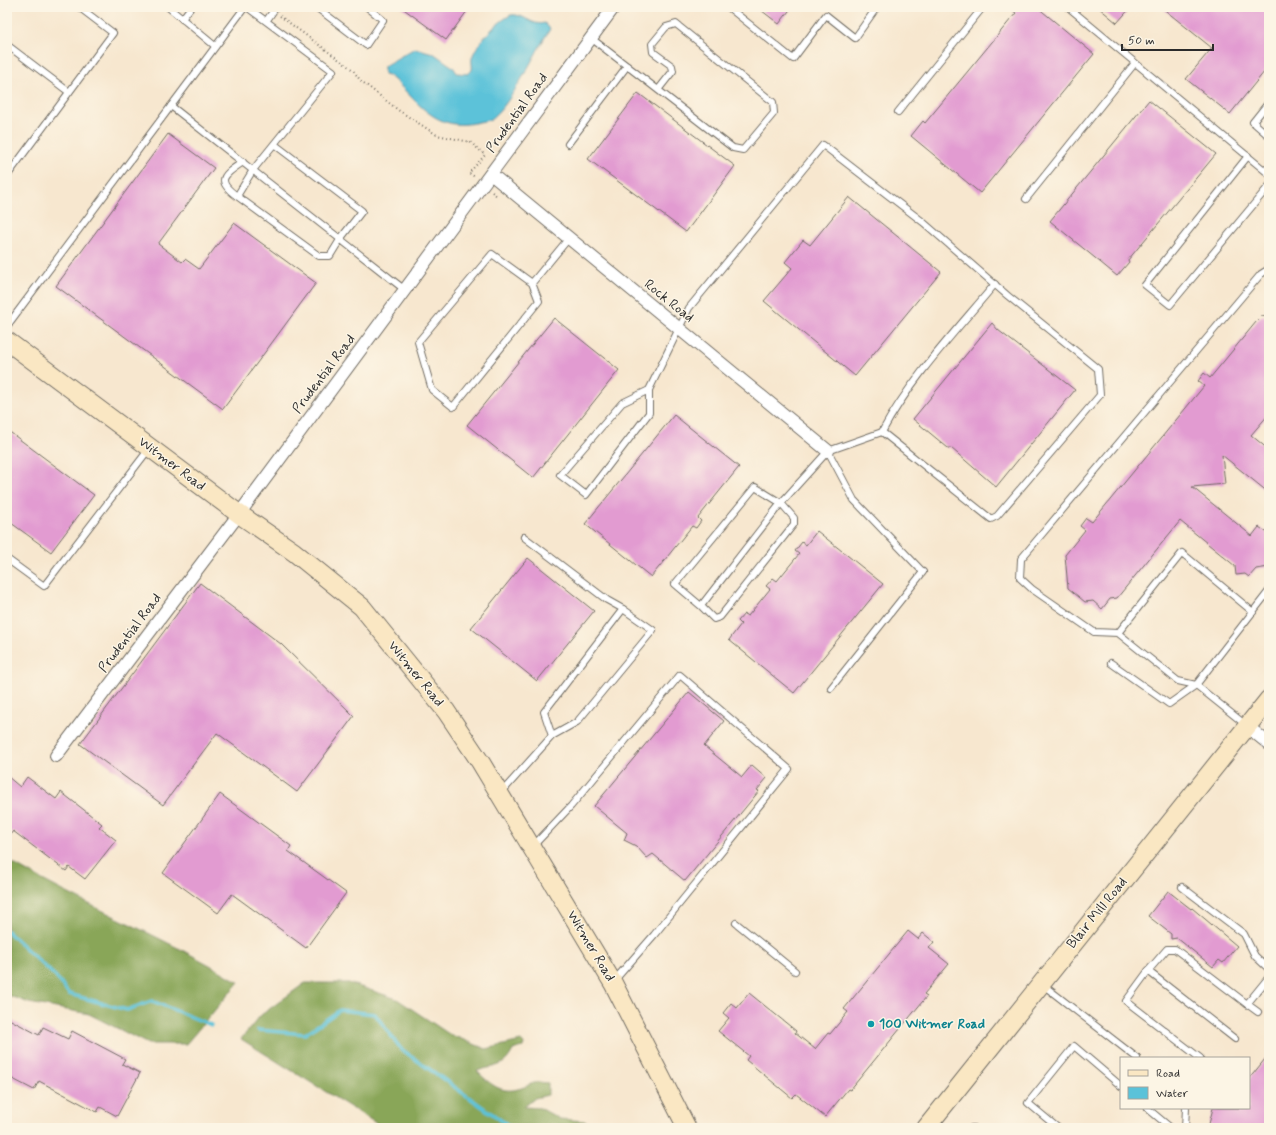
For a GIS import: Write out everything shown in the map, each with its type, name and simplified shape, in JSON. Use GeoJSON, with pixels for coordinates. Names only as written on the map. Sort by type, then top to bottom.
{"type":"FeatureCollection","features":[{"type":"Feature","properties":{"kind":"street","name":"Prudential Road"},"geometry":{"type":"LineString","coordinates":[[56,756],[491,174],[591,38],[610,8]]}},
{"type":"Feature","properties":{"kind":"street","name":"Rock Road"},"geometry":{"type":"LineString","coordinates":[[491,174],[828,451]]}},
{"type":"Feature","properties":{"kind":"street","name":"Witmer Road"},"geometry":{"type":"LineString","coordinates":[[7,341],[238,514],[294,552],[362,607],[446,710],[500,794],[613,982],[687,1128]]}},
{"type":"Feature","properties":{"kind":"street","name":"Blair Mill Road"},"geometry":{"type":"LineString","coordinates":[[926,1128],[1040,983],[1269,699]]}},
{"type":"Feature","properties":{"kind":"street"},"geometry":{"type":"LineString","coordinates":[[1247,726],[1269,744]]}},
{"type":"Feature","properties":{"kind":"lane"},"geometry":{"type":"LineString","coordinates":[[7,176],[114,33],[79,7]]}},
{"type":"Feature","properties":{"kind":"lane"},"geometry":{"type":"LineString","coordinates":[[168,7],[215,46]]}},
{"type":"Feature","properties":{"kind":"lane"},"geometry":{"type":"LineString","coordinates":[[182,19],[191,7]]}},
{"type":"Feature","properties":{"kind":"lane"},"geometry":{"type":"LineString","coordinates":[[7,326],[215,46],[246,7],[267,20],[333,71],[253,170],[237,196]]}},
{"type":"Feature","properties":{"kind":"lane"},"geometry":{"type":"LineString","coordinates":[[316,7],[366,45],[383,20],[367,7]]}},
{"type":"Feature","properties":{"kind":"lane"},"geometry":{"type":"LineString","coordinates":[[728,7],[793,59],[826,15],[855,38],[878,7]]}},
{"type":"Feature","properties":{"kind":"lane"},"geometry":{"type":"LineString","coordinates":[[898,112],[983,7]]}},
{"type":"Feature","properties":{"kind":"lane"},"geometry":{"type":"LineString","coordinates":[[1068,7],[1269,174]]}},
{"type":"Feature","properties":{"kind":"lane"},"geometry":{"type":"LineString","coordinates":[[267,20],[275,9]]}},
{"type":"Feature","properties":{"kind":"lane"},"geometry":{"type":"LineString","coordinates":[[591,38],[627,66],[658,90],[733,148],[743,150],[774,113],[773,102],[676,24],[666,27],[652,44],[653,52],[672,66],[673,71],[658,90]]}},
{"type":"Feature","properties":{"kind":"lane"},"geometry":{"type":"LineString","coordinates":[[7,46],[69,92]]}},
{"type":"Feature","properties":{"kind":"lane"},"geometry":{"type":"LineString","coordinates":[[1026,199],[1135,63]]}},
{"type":"Feature","properties":{"kind":"lane"},"geometry":{"type":"LineString","coordinates":[[568,144],[627,66]]}},
{"type":"Feature","properties":{"kind":"lane"},"geometry":{"type":"LineString","coordinates":[[1269,102],[1252,122],[1269,136]]}},
{"type":"Feature","properties":{"kind":"lane"},"geometry":{"type":"LineString","coordinates":[[171,106],[341,238],[405,290]]}},
{"type":"Feature","properties":{"kind":"lane"},"geometry":{"type":"LineString","coordinates":[[243,162],[229,172],[224,178],[226,189],[319,256],[330,256],[341,238],[362,211],[274,144]]}},
{"type":"Feature","properties":{"kind":"lane"},"geometry":{"type":"LineString","coordinates":[[649,390],[622,403],[560,475],[586,495],[650,413],[649,390],[689,308],[823,145],[923,222],[994,284],[1098,369],[1100,395],[997,516],[991,519],[882,432]]}},
{"type":"Feature","properties":{"kind":"lane"},"geometry":{"type":"LineString","coordinates":[[1248,156],[1146,285],[1170,305],[1269,186]]}},
{"type":"Feature","properties":{"kind":"lane"},"geometry":{"type":"LineString","coordinates":[[532,283],[569,238]]}},
{"type":"Feature","properties":{"kind":"lane"},"geometry":{"type":"LineString","coordinates":[[492,254],[532,283],[539,301],[453,407],[432,390],[418,342],[492,254]]}},
{"type":"Feature","properties":{"kind":"lane"},"geometry":{"type":"LineString","coordinates":[[1247,726],[1196,685],[1178,681],[1118,634],[1094,632],[1032,589],[1020,578],[1021,560],[1261,274],[1269,269]]}},
{"type":"Feature","properties":{"kind":"lane"},"geometry":{"type":"LineString","coordinates":[[701,606],[781,503],[828,451],[882,432],[894,409],[911,386],[994,284]]}},
{"type":"Feature","properties":{"kind":"lane"},"geometry":{"type":"LineString","coordinates":[[7,559],[44,586],[150,448]]}},
{"type":"Feature","properties":{"kind":"lane"},"geometry":{"type":"LineString","coordinates":[[828,451],[854,500],[923,572],[831,688]]}},
{"type":"Feature","properties":{"kind":"lane"},"geometry":{"type":"LineString","coordinates":[[754,487],[781,503],[794,518],[794,524],[720,617],[714,619],[675,584],[754,487]]}},
{"type":"Feature","properties":{"kind":"lane"},"geometry":{"type":"LineString","coordinates":[[500,794],[552,736],[577,722],[653,630],[623,609],[606,600],[524,537]]}},
{"type":"Feature","properties":{"kind":"lane"},"geometry":{"type":"LineString","coordinates":[[1118,634],[1182,553],[1253,612]]}},
{"type":"Feature","properties":{"kind":"lane"},"geometry":{"type":"LineString","coordinates":[[1111,663],[1169,704],[1196,685],[1269,591]]}},
{"type":"Feature","properties":{"kind":"lane"},"geometry":{"type":"LineString","coordinates":[[552,736],[544,712],[623,609]]}},
{"type":"Feature","properties":{"kind":"lane"},"geometry":{"type":"LineString","coordinates":[[531,847],[571,806],[680,674],[789,769],[654,935],[613,982]]}},
{"type":"Feature","properties":{"kind":"lane"},"geometry":{"type":"LineString","coordinates":[[1182,888],[1244,934],[1255,956],[1269,969]]}},
{"type":"Feature","properties":{"kind":"lane"},"geometry":{"type":"LineString","coordinates":[[736,924],[795,971]]}},
{"type":"Feature","properties":{"kind":"lane"},"geometry":{"type":"LineString","coordinates":[[1199,1057],[1126,1000],[1167,949],[1175,949],[1258,1012]]}},
{"type":"Feature","properties":{"kind":"lane"},"geometry":{"type":"LineString","coordinates":[[1148,971],[1235,1039]]}},
{"type":"Feature","properties":{"kind":"lane"},"geometry":{"type":"LineString","coordinates":[[1247,1004],[1269,977]]}},
{"type":"Feature","properties":{"kind":"lane"},"geometry":{"type":"LineString","coordinates":[[1040,983],[1136,1057]]}},
{"type":"Feature","properties":{"kind":"lane"},"geometry":{"type":"LineString","coordinates":[[1058,1128],[1028,1104],[1074,1046],[1120,1085]]}},
{"type":"Feature","properties":{"kind":"lane"},"geometry":{"type":"LineString","coordinates":[[1149,1109],[1171,1128]]}},
{"type":"Feature","properties":{"kind":"lane"},"geometry":{"type":"LineString","coordinates":[[1185,1128],[1186,1109]]}},
{"type":"Feature","properties":{"kind":"path"},"geometry":{"type":"LineString","coordinates":[[275,9],[353,70],[360,80],[398,110],[437,135],[470,142],[485,155],[469,173]]}},
{"type":"Feature","properties":{"kind":"green space"},"geometry":{"type":"Polygon","coordinates":[[[7,860],[64,892],[211,965],[239,982],[186,1044],[148,1044],[89,1014],[29,1003],[7,995],[7,860]]]}},
{"type":"Feature","properties":{"kind":"green space"},"geometry":{"type":"Polygon","coordinates":[[[305,983],[349,983],[397,999],[449,1034],[486,1049],[521,1041],[524,1044],[523,1047],[513,1050],[510,1056],[502,1063],[477,1071],[486,1080],[500,1089],[512,1090],[534,1083],[548,1083],[548,1095],[535,1098],[524,1107],[540,1108],[560,1119],[584,1121],[599,1126],[622,1124],[629,1128],[388,1128],[379,1125],[241,1039],[261,1015],[305,983]]]}},
{"type":"Feature","properties":{"kind":"water"},"geometry":{"type":"Polygon","coordinates":[[[511,15],[520,16],[540,24],[545,23],[550,29],[515,90],[499,112],[490,120],[469,124],[459,124],[436,118],[421,107],[391,77],[384,74],[384,66],[415,48],[433,53],[453,67],[457,73],[468,74],[472,70],[472,58],[474,52],[483,39],[494,27],[511,15]]]}},
{"type":"Feature","properties":{"kind":"building"},"geometry":{"type":"Polygon","coordinates":[[[401,7],[470,7],[446,40],[401,7]]]}},
{"type":"Feature","properties":{"kind":"building"},"geometry":{"type":"Polygon","coordinates":[[[757,7],[792,7],[779,24],[757,7]]]}},
{"type":"Feature","properties":{"kind":"building"},"geometry":{"type":"Polygon","coordinates":[[[1008,7],[1037,7],[1094,54],[980,193],[911,136],[923,121],[925,123],[1016,13],[1008,7]]]}},
{"type":"Feature","properties":{"kind":"building"},"geometry":{"type":"Polygon","coordinates":[[[1098,7],[1131,7],[1117,23],[1098,7]]]}},
{"type":"Feature","properties":{"kind":"building"},"geometry":{"type":"Polygon","coordinates":[[[1161,7],[1269,7],[1269,66],[1230,114],[1186,79],[1212,48],[1161,7]]]}},
{"type":"Feature","properties":{"kind":"building"},"geometry":{"type":"Polygon","coordinates":[[[638,93],[735,166],[686,232],[588,159],[638,93]]]}},
{"type":"Feature","properties":{"kind":"building"},"geometry":{"type":"Polygon","coordinates":[[[1149,100],[1216,154],[1128,260],[1129,262],[1117,276],[1050,221],[1149,100]]]}},
{"type":"Feature","properties":{"kind":"building"},"geometry":{"type":"Polygon","coordinates":[[[168,134],[214,168],[158,244],[182,262],[185,259],[199,269],[234,223],[316,283],[223,409],[56,286],[168,134]]]}},
{"type":"Feature","properties":{"kind":"building"},"geometry":{"type":"Polygon","coordinates":[[[849,197],[941,272],[855,376],[764,301],[792,268],[785,262],[803,240],[810,245],[849,197]]]}},
{"type":"Feature","properties":{"kind":"building"},"geometry":{"type":"Polygon","coordinates":[[[1269,315],[1269,414],[1251,435],[1269,450],[1269,493],[1222,455],[1225,484],[1192,487],[1252,536],[1259,527],[1269,534],[1269,567],[1256,569],[1249,577],[1245,574],[1236,575],[1235,566],[1180,521],[1117,598],[1110,599],[1102,609],[1093,601],[1085,602],[1068,588],[1065,555],[1085,530],[1080,526],[1086,518],[1092,522],[1204,386],[1198,381],[1204,373],[1210,378],[1261,316],[1269,315]]]}},
{"type":"Feature","properties":{"kind":"building"},"geometry":{"type":"Polygon","coordinates":[[[554,318],[619,370],[533,478],[467,425],[554,318]]]}},
{"type":"Feature","properties":{"kind":"building"},"geometry":{"type":"Polygon","coordinates":[[[992,323],[998,330],[1075,390],[996,487],[951,448],[948,448],[913,419],[992,323]]]}},
{"type":"Feature","properties":{"kind":"building"},"geometry":{"type":"Polygon","coordinates":[[[674,415],[739,467],[698,518],[701,521],[696,528],[692,526],[651,577],[585,524],[674,415]]]}},
{"type":"Feature","properties":{"kind":"building"},"geometry":{"type":"Polygon","coordinates":[[[7,430],[94,495],[51,552],[7,520],[7,430]]]}},
{"type":"Feature","properties":{"kind":"building"},"geometry":{"type":"Polygon","coordinates":[[[817,531],[883,584],[794,693],[729,640],[741,624],[738,621],[744,614],[748,616],[770,589],[766,586],[773,578],[777,581],[799,554],[795,551],[802,542],[806,545],[817,531]]]}},
{"type":"Feature","properties":{"kind":"building"},"geometry":{"type":"Polygon","coordinates":[[[528,558],[594,611],[537,681],[471,628],[528,558]]]}},
{"type":"Feature","properties":{"kind":"building"},"geometry":{"type":"Polygon","coordinates":[[[200,583],[281,644],[354,716],[297,792],[217,733],[163,805],[80,744],[200,583]]]}},
{"type":"Feature","properties":{"kind":"building"},"geometry":{"type":"Polygon","coordinates":[[[689,692],[724,721],[704,746],[742,777],[752,765],[767,778],[757,790],[759,791],[685,881],[653,854],[647,858],[636,846],[624,840],[627,833],[594,806],[689,692]]]}},
{"type":"Feature","properties":{"kind":"building"},"geometry":{"type":"Polygon","coordinates":[[[7,776],[20,787],[27,777],[56,799],[61,792],[102,824],[99,827],[116,840],[85,879],[69,867],[66,871],[13,831],[7,839],[7,776]]]}},
{"type":"Feature","properties":{"kind":"building"},"geometry":{"type":"Polygon","coordinates":[[[220,794],[291,846],[288,851],[346,893],[306,948],[232,894],[218,913],[163,873],[220,794]]]}},
{"type":"Feature","properties":{"kind":"building"},"geometry":{"type":"Polygon","coordinates":[[[1168,891],[1191,909],[1192,908],[1237,946],[1223,963],[1219,960],[1213,967],[1177,938],[1171,939],[1171,934],[1148,916],[1168,891]]]}},
{"type":"Feature","properties":{"kind":"building","name":"100 Witmer Road"},"geometry":{"type":"Polygon","coordinates":[[[908,931],[918,939],[923,933],[934,942],[929,948],[949,964],[924,994],[927,996],[850,1090],[848,1089],[825,1117],[796,1094],[792,1098],[746,1060],[749,1056],[718,1031],[729,1018],[723,1013],[731,1003],[737,1008],[749,993],[796,1031],[795,1033],[815,1049],[828,1033],[830,1034],[848,1012],[844,1009],[908,931]]]}},
{"type":"Feature","properties":{"kind":"building"},"geometry":{"type":"Polygon","coordinates":[[[7,1018],[39,1035],[43,1027],[68,1039],[72,1031],[125,1059],[122,1064],[140,1073],[117,1116],[100,1107],[97,1112],[39,1081],[34,1090],[7,1076],[7,1018]]]}},
{"type":"Feature","properties":{"kind":"building"},"geometry":{"type":"Polygon","coordinates":[[[1269,1054],[1269,1128],[1215,1128],[1209,1124],[1213,1109],[1250,1109],[1250,1078],[1269,1054]]]}},
{"type":"Feature","properties":{"kind":"waterway"},"geometry":{"type":"LineString","coordinates":[[7,931],[55,976],[69,994],[127,1010],[152,1001],[211,1025]]}},
{"type":"Feature","properties":{"kind":"waterway"},"geometry":{"type":"LineString","coordinates":[[258,1030],[305,1034],[340,1010],[375,1014],[401,1049],[512,1128]]}},
{"type":"Feature","properties":{"kind":"place","name":"100 Witmer Road"},"geometry":{"type":"Point","coordinates":[871,1024]}}]}
